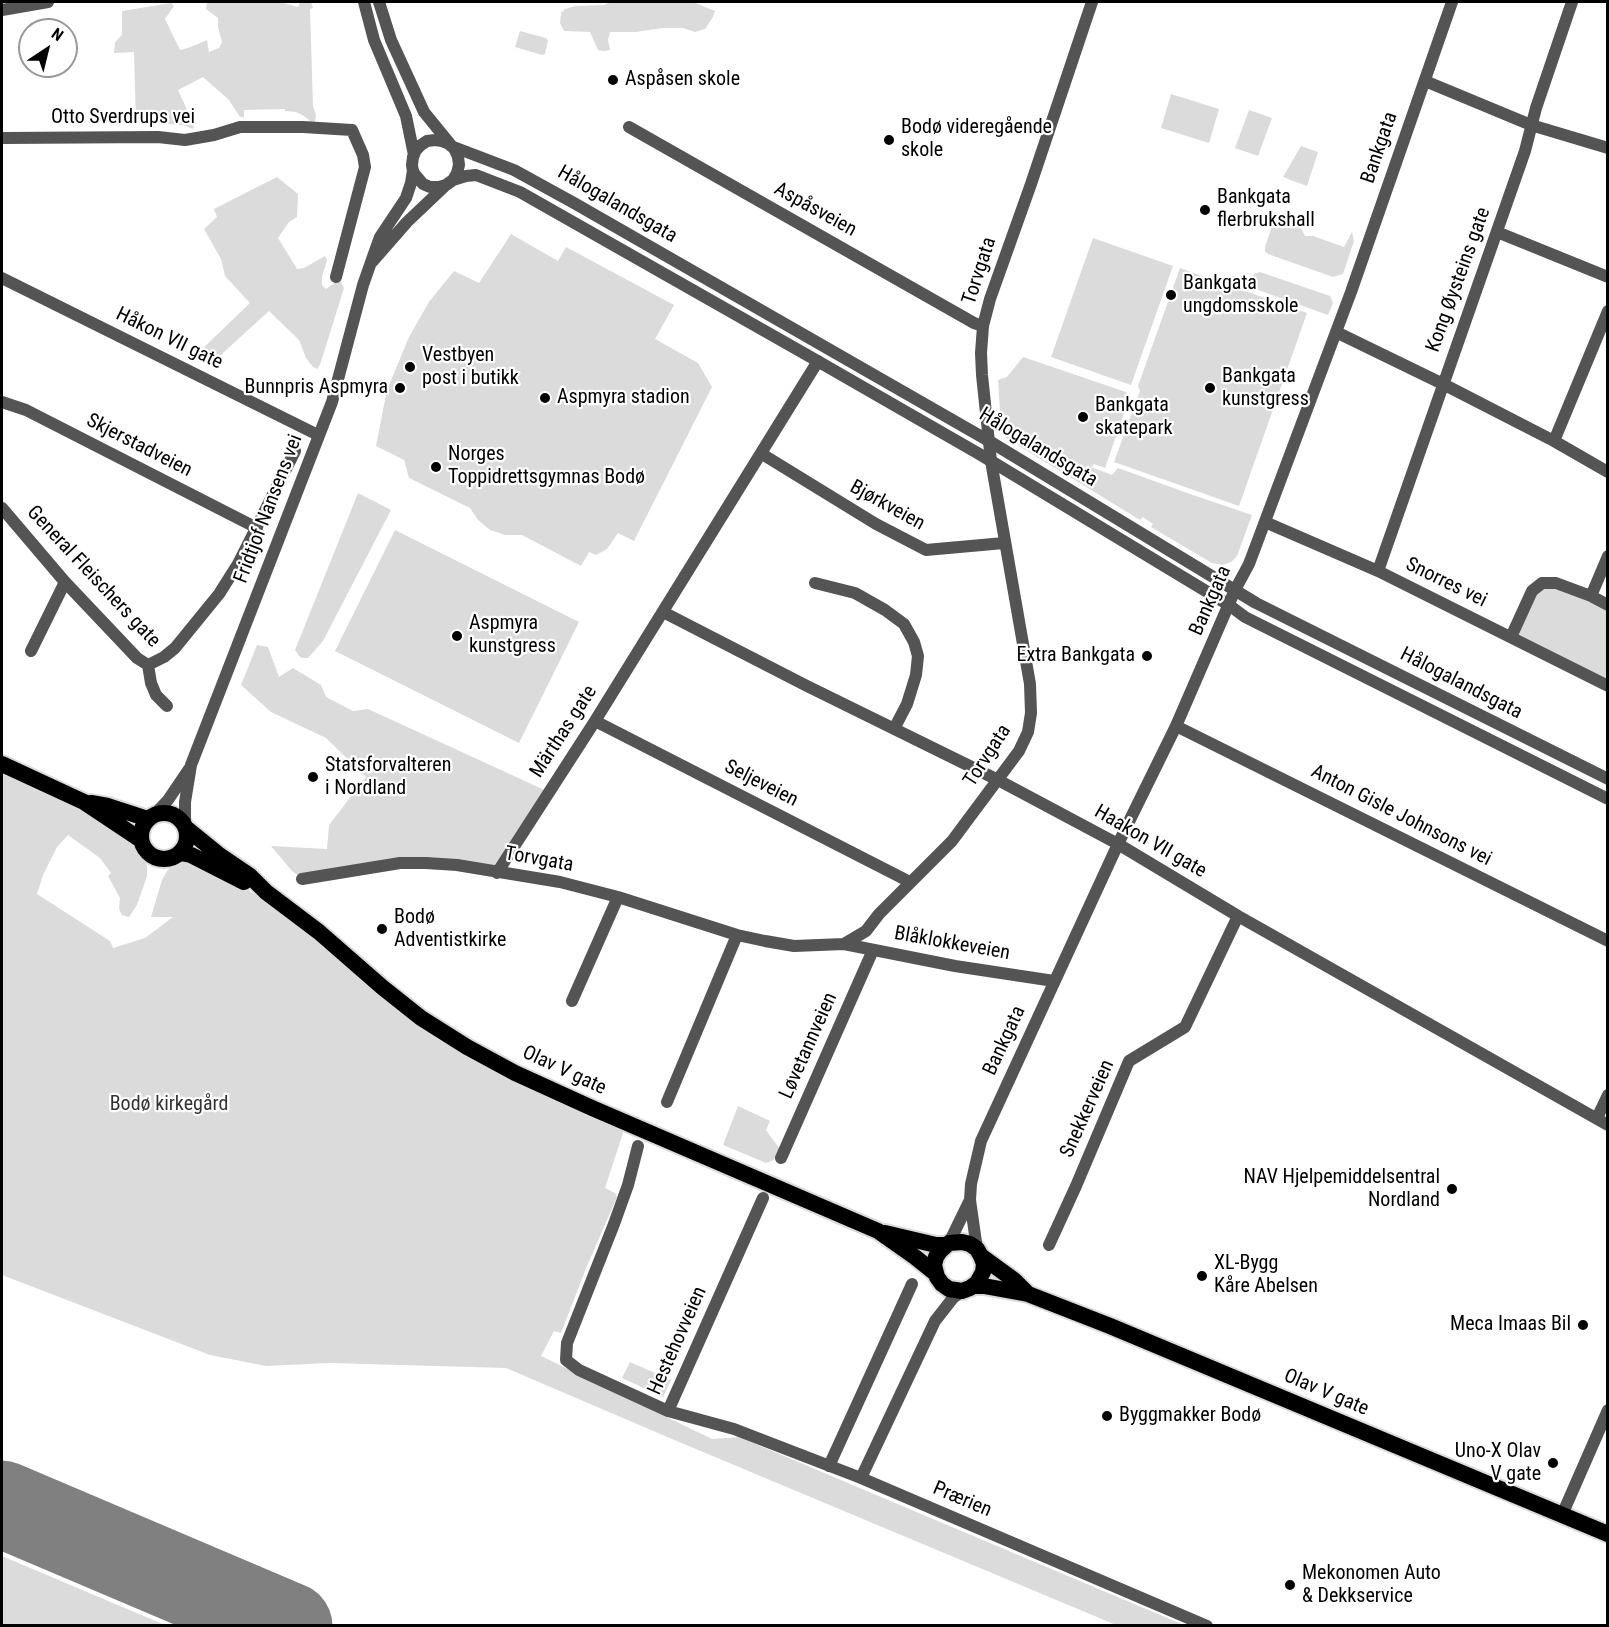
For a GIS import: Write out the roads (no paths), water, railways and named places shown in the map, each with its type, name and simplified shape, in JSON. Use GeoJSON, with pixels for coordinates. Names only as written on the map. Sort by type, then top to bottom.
{"type":"FeatureCollection","features":[{"type":"Feature","properties":{"kind":"highway","name":"Olav V gate"},"geometry":{"type":"LineString","coordinates":[[2,764],[84,802],[141,840],[147,852],[158,858],[166,859],[180,853],[191,855],[266,892]]}},
{"type":"Feature","properties":{"kind":"highway","name":"Olav V gate"},"geometry":{"type":"LineString","coordinates":[[84,802],[152,817],[168,813],[175,815],[185,827],[320,932],[421,1018],[467,1047],[515,1073],[592,1108],[878,1232],[915,1257],[937,1277]]}},
{"type":"Feature","properties":{"kind":"highway"},"geometry":{"type":"LineString","coordinates":[[141,840],[142,828],[152,817]]}},
{"type":"Feature","properties":{"kind":"highway"},"geometry":{"type":"LineString","coordinates":[[180,853],[186,842],[185,827]]}},
{"type":"Feature","properties":{"kind":"highway","name":"Olav V gate"},"geometry":{"type":"LineString","coordinates":[[878,1232],[936,1245],[947,1244]]}},
{"type":"Feature","properties":{"kind":"highway"},"geometry":{"type":"LineString","coordinates":[[957,1241],[966,1242],[979,1252],[984,1264],[983,1272],[980,1280],[968,1288],[949,1289],[937,1277],[934,1265],[936,1257],[947,1244],[957,1241]]}},
{"type":"Feature","properties":{"kind":"highway","name":"Olav V gate"},"geometry":{"type":"LineString","coordinates":[[979,1252],[1028,1294]]}},
{"type":"Feature","properties":{"kind":"highway","name":"Olav V gate"},"geometry":{"type":"LineString","coordinates":[[968,1288],[995,1287],[1028,1294],[1608,1534]]}},
{"type":"Feature","properties":{"kind":"street"},"geometry":{"type":"LineString","coordinates":[[2,10],[48,2]]}},
{"type":"Feature","properties":{"kind":"street"},"geometry":{"type":"LineString","coordinates":[[363,2],[374,40],[406,116],[414,155],[413,169]]}},
{"type":"Feature","properties":{"kind":"street"},"geometry":{"type":"LineString","coordinates":[[379,2],[391,40],[424,111],[458,157],[457,173],[450,182]]}},
{"type":"Feature","properties":{"kind":"street","name":"Torvgata"},"geometry":{"type":"LineString","coordinates":[[302,879],[400,863],[457,865],[560,882],[618,897],[737,935],[795,946],[844,944],[866,931],[910,882],[952,841],[1019,751],[1028,732],[1031,713],[1030,684],[991,461],[982,375],[983,326],[990,299],[1092,2]]}},
{"type":"Feature","properties":{"kind":"street","name":"Bankgata"},"geometry":{"type":"LineString","coordinates":[[979,1252],[970,1200],[972,1176],[981,1142],[1118,844],[1176,726],[1235,590],[1249,564],[1336,332],[1452,2]]}},
{"type":"Feature","properties":{"kind":"street","name":"Kong Øysteins gate"},"geometry":{"type":"LineString","coordinates":[[1378,571],[1525,152],[1531,125],[1572,2]]}},
{"type":"Feature","properties":{"kind":"street"},"geometry":{"type":"LineString","coordinates":[[1425,81],[1531,125],[1608,148]]}},
{"type":"Feature","properties":{"kind":"street","name":"Otto Sverdrups vei"},"geometry":{"type":"LineString","coordinates":[[2,138],[158,137],[185,140],[214,135],[240,127],[352,130],[363,155],[365,167],[336,277]]}},
{"type":"Feature","properties":{"kind":"street","name":"Aspåsveien"},"geometry":{"type":"LineString","coordinates":[[629,127],[983,326]]}},
{"type":"Feature","properties":{"kind":"street","name":"Hålogalandsgata"},"geometry":{"type":"LineString","coordinates":[[414,155],[427,141],[442,141],[514,170],[539,183],[989,441],[1256,603],[1608,779]]}},
{"type":"Feature","properties":{"kind":"street","name":"Hålogalandsgata"},"geometry":{"type":"LineString","coordinates":[[413,169],[417,179],[430,187],[439,187],[466,176],[476,175],[520,192],[991,461],[1230,605],[1248,619],[1608,799]]}},
{"type":"Feature","properties":{"kind":"street","name":"Fridtjof Nansens vei"},"geometry":{"type":"LineString","coordinates":[[152,817],[168,800],[191,765],[332,402],[363,285],[380,237],[403,203],[409,189],[413,169]]}},
{"type":"Feature","properties":{"kind":"street","name":"Fridtjof Nansens vei"},"geometry":{"type":"LineString","coordinates":[[371,263],[407,222],[450,182]]}},
{"type":"Feature","properties":{"kind":"street"},"geometry":{"type":"LineString","coordinates":[[1497,232],[1608,277]]}},
{"type":"Feature","properties":{"kind":"street","name":"Håkon VII gate"},"geometry":{"type":"LineString","coordinates":[[2,278],[318,435]]}},
{"type":"Feature","properties":{"kind":"street"},"geometry":{"type":"LineString","coordinates":[[1554,441],[1608,311]]}},
{"type":"Feature","properties":{"kind":"street"},"geometry":{"type":"LineString","coordinates":[[1336,332],[1554,441],[1608,472]]}},
{"type":"Feature","properties":{"kind":"street","name":"Märthas gate"},"geometry":{"type":"LineString","coordinates":[[496,873],[595,721],[818,361]]}},
{"type":"Feature","properties":{"kind":"street","name":"Skjerstadveien"},"geometry":{"type":"LineString","coordinates":[[2,402],[26,410],[257,528]]}},
{"type":"Feature","properties":{"kind":"street","name":"General Fleischers gate"},"geometry":{"type":"LineString","coordinates":[[2,508],[65,582],[137,658],[148,665],[175,648],[219,594],[238,564],[295,451]]}},
{"type":"Feature","properties":{"kind":"street","name":"Bjørkveien"},"geometry":{"type":"LineString","coordinates":[[762,454],[876,524],[926,550],[1004,543]]}},
{"type":"Feature","properties":{"kind":"street","name":"Snorres vei"},"geometry":{"type":"LineString","coordinates":[[1265,522],[1378,571],[1608,686]]}},
{"type":"Feature","properties":{"kind":"street"},"geometry":{"type":"LineString","coordinates":[[1591,597],[1608,556]]}},
{"type":"Feature","properties":{"kind":"street"},"geometry":{"type":"LineString","coordinates":[[31,651],[65,582]]}},
{"type":"Feature","properties":{"kind":"street"},"geometry":{"type":"LineString","coordinates":[[815,583],[855,593],[885,610],[904,624],[914,642],[918,656],[916,675],[907,704],[894,729]]}},
{"type":"Feature","properties":{"kind":"street"},"geometry":{"type":"LineString","coordinates":[[1511,637],[1532,591],[1542,583],[1556,583],[1608,605]]}},
{"type":"Feature","properties":{"kind":"street","name":"Haakon VII gate"},"geometry":{"type":"LineString","coordinates":[[663,612],[805,686],[998,780],[1118,844],[1238,916],[1602,1121]]}},
{"type":"Feature","properties":{"kind":"street"},"geometry":{"type":"LineString","coordinates":[[148,665],[156,695],[167,706]]}},
{"type":"Feature","properties":{"kind":"street","name":"Seljeveien"},"geometry":{"type":"LineString","coordinates":[[595,721],[910,882]]}},
{"type":"Feature","properties":{"kind":"street","name":"Anton Gisle Johnsons vei"},"geometry":{"type":"LineString","coordinates":[[1176,726],[1608,941]]}},
{"type":"Feature","properties":{"kind":"street","name":"Fridtjof Nansens vei"},"geometry":{"type":"LineString","coordinates":[[185,827],[191,765]]}},
{"type":"Feature","properties":{"kind":"street"},"geometry":{"type":"LineString","coordinates":[[572,1001],[618,897]]}},
{"type":"Feature","properties":{"kind":"street","name":"Snekkerveien"},"geometry":{"type":"LineString","coordinates":[[1049,1245],[1129,1061],[1185,1027],[1238,916]]}},
{"type":"Feature","properties":{"kind":"street"},"geometry":{"type":"LineString","coordinates":[[668,1102],[737,935]]}},
{"type":"Feature","properties":{"kind":"street","name":"Blåklokkeveien"},"geometry":{"type":"LineString","coordinates":[[844,944],[955,966],[1054,981]]}},
{"type":"Feature","properties":{"kind":"street","name":"Løvetannveien"},"geometry":{"type":"LineString","coordinates":[[781,1158],[873,950]]}},
{"type":"Feature","properties":{"kind":"street"},"geometry":{"type":"LineString","coordinates":[[1602,1121],[1608,1095]]}},
{"type":"Feature","properties":{"kind":"street"},"geometry":{"type":"LineString","coordinates":[[638,1146],[628,1185],[614,1224],[567,1343],[566,1360],[579,1370],[668,1411]]}},
{"type":"Feature","properties":{"kind":"street","name":"Hestehovveien"},"geometry":{"type":"LineString","coordinates":[[763,1198],[668,1411],[734,1429],[861,1478]]}},
{"type":"Feature","properties":{"kind":"street","name":"Bankgata"},"geometry":{"type":"LineString","coordinates":[[947,1244],[970,1200]]}},
{"type":"Feature","properties":{"kind":"street"},"geometry":{"type":"LineString","coordinates":[[861,1478],[934,1321],[940,1296],[937,1277]]}},
{"type":"Feature","properties":{"kind":"street"},"geometry":{"type":"LineString","coordinates":[[829,1466],[912,1284]]}},
{"type":"Feature","properties":{"kind":"street"},"geometry":{"type":"LineString","coordinates":[[934,1321],[953,1298],[968,1288]]}},
{"type":"Feature","properties":{"kind":"street"},"geometry":{"type":"LineString","coordinates":[[1562,1515],[1608,1410]]}},
{"type":"Feature","properties":{"kind":"street","name":"Prærien"},"geometry":{"type":"LineString","coordinates":[[861,1478],[1207,1626]]}},
{"type":"Feature","properties":{"kind":"place","name":"Aspåsen skole"},"geometry":{"type":"Point","coordinates":[613,80]}},
{"type":"Feature","properties":{"kind":"place","name":"Bodø videregående skole"},"geometry":{"type":"Point","coordinates":[889,140]}},
{"type":"Feature","properties":{"kind":"place","name":"Bankgata flerbrukshall"},"geometry":{"type":"Point","coordinates":[1205,210]}},
{"type":"Feature","properties":{"kind":"place","name":"Bankgata ungdomsskole"},"geometry":{"type":"Point","coordinates":[1171,295]}},
{"type":"Feature","properties":{"kind":"place","name":"Vestbyen post i butikk"},"geometry":{"type":"Point","coordinates":[410,367]}},
{"type":"Feature","properties":{"kind":"place","name":"Bunnpris Aspmyra"},"geometry":{"type":"Point","coordinates":[400,388]}},
{"type":"Feature","properties":{"kind":"place","name":"Bankgata kunstgress"},"geometry":{"type":"Point","coordinates":[1210,388]}},
{"type":"Feature","properties":{"kind":"place","name":"Aspmyra stadion"},"geometry":{"type":"Point","coordinates":[545,398]}},
{"type":"Feature","properties":{"kind":"place","name":"Bankgata skatepark"},"geometry":{"type":"Point","coordinates":[1083,417]}},
{"type":"Feature","properties":{"kind":"place","name":"Norges Toppidrettsgymnas Bodø"},"geometry":{"type":"Point","coordinates":[436,467]}},
{"type":"Feature","properties":{"kind":"place","name":"Aspmyra kunstgress"},"geometry":{"type":"Point","coordinates":[457,636]}},
{"type":"Feature","properties":{"kind":"place","name":"Extra Bankgata"},"geometry":{"type":"Point","coordinates":[1147,656]}},
{"type":"Feature","properties":{"kind":"place","name":"Statsforvalteren i Nordland"},"geometry":{"type":"Point","coordinates":[313,777]}},
{"type":"Feature","properties":{"kind":"place","name":"Bodø Adventistkirke"},"geometry":{"type":"Point","coordinates":[382,929]}},
{"type":"Feature","properties":{"kind":"place","name":"NAV Hjelpemiddelsentral Nordland"},"geometry":{"type":"Point","coordinates":[1452,1189]}},
{"type":"Feature","properties":{"kind":"place","name":"XL-Bygg Kåre Abelsen"},"geometry":{"type":"Point","coordinates":[1202,1276]}},
{"type":"Feature","properties":{"kind":"place","name":"Meca Imaas Bil"},"geometry":{"type":"Point","coordinates":[1583,1325]}},
{"type":"Feature","properties":{"kind":"place","name":"Byggmakker Bodø"},"geometry":{"type":"Point","coordinates":[1107,1416]}},
{"type":"Feature","properties":{"kind":"place","name":"Uno-X Olav V gate"},"geometry":{"type":"Point","coordinates":[1553,1463]}},
{"type":"Feature","properties":{"kind":"place","name":"Mekonomen Auto & Dekkservice"},"geometry":{"type":"Point","coordinates":[1290,1585]}},
{"type":"Feature","properties":{"kind":"park label","name":"Bodø kirkegård"},"geometry":{"type":"Point","coordinates":[169,1105]}}]}
